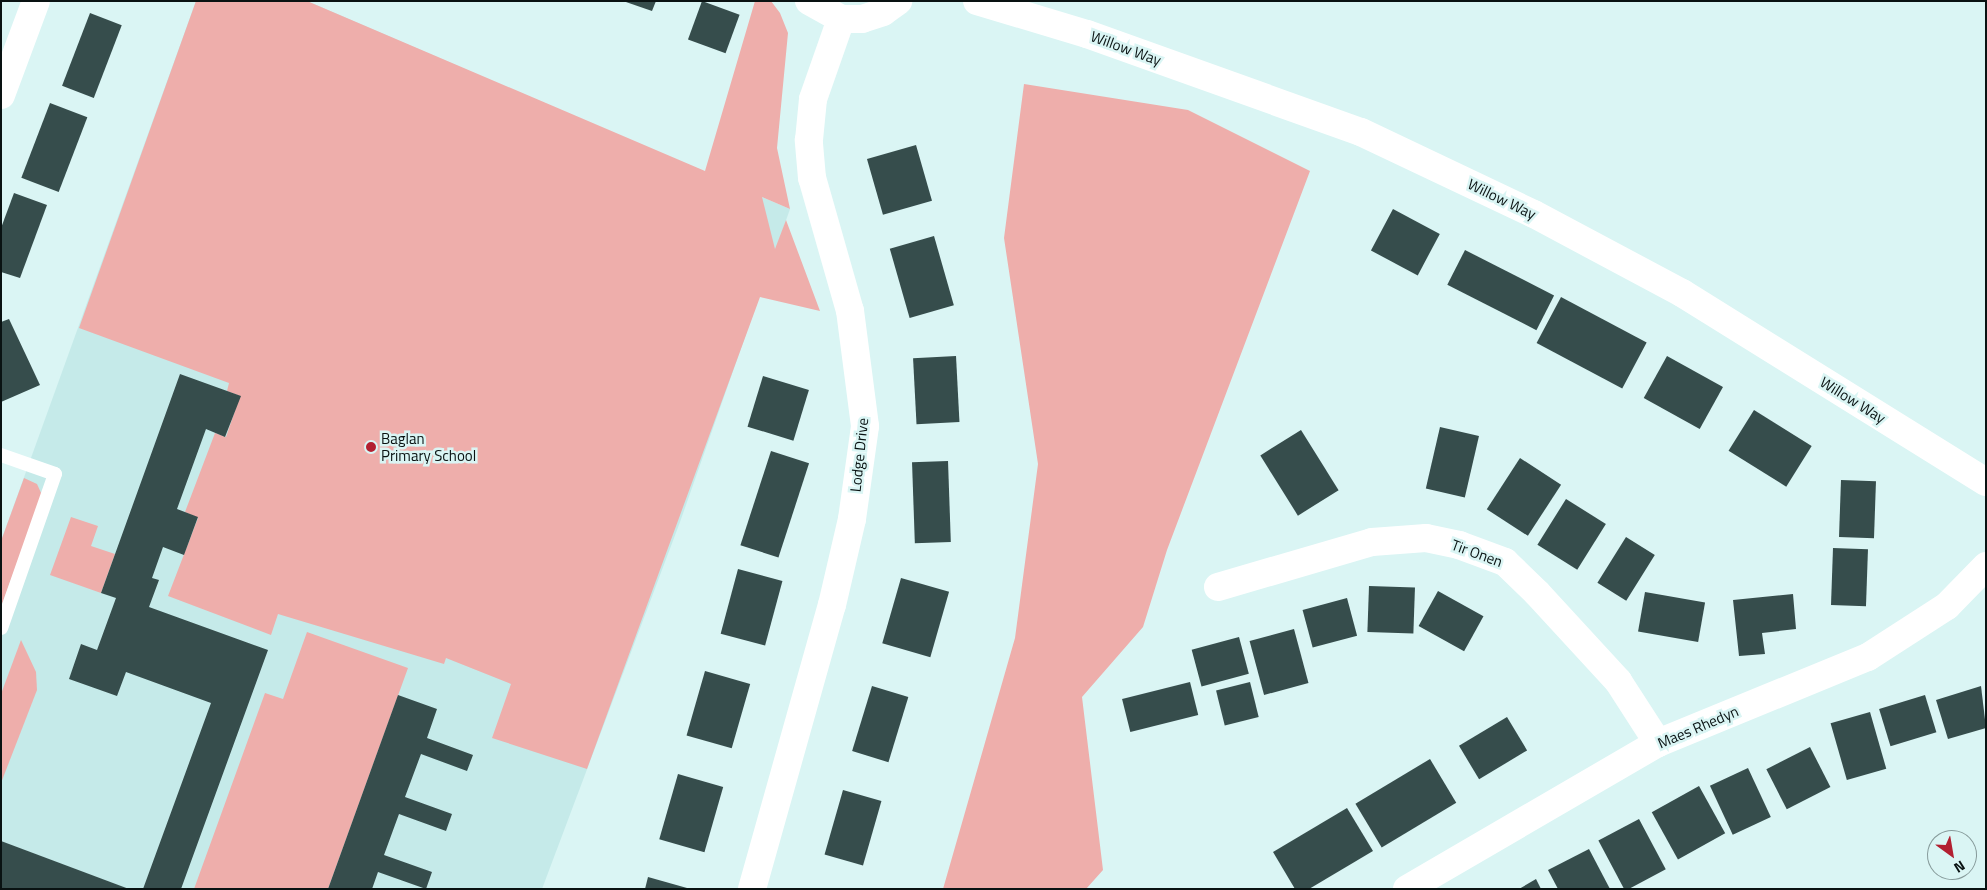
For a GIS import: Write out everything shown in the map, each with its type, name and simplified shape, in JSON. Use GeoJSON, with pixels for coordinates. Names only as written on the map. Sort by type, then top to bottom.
{"type":"FeatureCollection","features":[{"type":"Feature","properties":{"kind":"street"},"geometry":{"type":"LineString","coordinates":[[1,95],[36,1]]}},
{"type":"Feature","properties":{"kind":"street"},"geometry":{"type":"LineString","coordinates":[[809,1],[841,19],[862,19],[883,12],[898,1]]}},
{"type":"Feature","properties":{"kind":"street","name":"Willow Way"},"geometry":{"type":"LineString","coordinates":[[977,1],[1087,34],[1361,132],[1534,214],[1682,293],[1986,482]]}},
{"type":"Feature","properties":{"kind":"street","name":"Lodge Drive"},"geometry":{"type":"LineString","coordinates":[[752,889],[832,605],[852,519],[865,426],[850,311],[812,178],[810,140],[814,99],[841,19]]}},
{"type":"Feature","properties":{"kind":"street","name":"Tir Onen"},"geometry":{"type":"LineString","coordinates":[[1218,587],[1372,542],[1426,538],[1468,548],[1505,562],[1537,593],[1618,681],[1658,743]]}},
{"type":"Feature","properties":{"kind":"street","name":"Maes Rhedyn"},"geometry":{"type":"LineString","coordinates":[[1407,889],[1658,743],[1868,657],[1947,606],[1986,566]]}},
{"type":"Feature","properties":{"kind":"lane"},"geometry":{"type":"LineString","coordinates":[[1,456],[55,474],[1,628]]}},
{"type":"Feature","properties":{"kind":"shaded area","name":"Baglan Primary School"},"geometry":{"type":"Polygon","coordinates":[[[196,1],[307,1],[790,209],[680,522],[542,889],[1,889],[1,541],[196,1]]]}},
{"type":"Feature","properties":{"kind":"shaded area","name":"Baglan Primary School"},"geometry":{"type":"Polygon","coordinates":[[[196,1],[307,1],[705,171],[755,1],[771,1],[780,13],[788,33],[777,148],[790,209],[762,197],[775,249],[786,220],[820,311],[760,297],[587,769],[492,738],[511,684],[446,658],[444,664],[278,614],[271,635],[168,596],[198,518],[185,512],[215,433],[226,437],[240,396],[227,391],[229,383],[79,328],[196,1]]]}},
{"type":"Feature","properties":{"kind":"shaded area"},"geometry":{"type":"Polygon","coordinates":[[[1024,84],[1188,110],[1310,171],[1167,550],[1143,627],[1082,697],[1103,870],[1086,889],[943,889],[1015,638],[1038,464],[1004,238],[1024,84]]]}},
{"type":"Feature","properties":{"kind":"shaded area"},"geometry":{"type":"Polygon","coordinates":[[[24,478],[37,484],[42,495],[1,607],[1,541],[24,478]]]}},
{"type":"Feature","properties":{"kind":"shaded area"},"geometry":{"type":"Polygon","coordinates":[[[71,517],[98,526],[91,546],[115,554],[101,593],[50,575],[71,517]]]}},
{"type":"Feature","properties":{"kind":"shaded area"},"geometry":{"type":"Polygon","coordinates":[[[307,632],[408,668],[328,889],[194,889],[265,693],[283,699],[307,632]]]}},
{"type":"Feature","properties":{"kind":"shaded area"},"geometry":{"type":"Polygon","coordinates":[[[21,640],[36,672],[37,690],[1,783],[1,694],[21,640]]]}},
{"type":"Feature","properties":{"kind":"building"},"geometry":{"type":"Polygon","coordinates":[[[623,1],[656,1],[652,11],[623,1]]]}},
{"type":"Feature","properties":{"kind":"building"},"geometry":{"type":"Polygon","coordinates":[[[702,1],[740,15],[726,53],[688,40],[702,1]]]}},
{"type":"Feature","properties":{"kind":"building"},"geometry":{"type":"Polygon","coordinates":[[[90,13],[122,25],[94,98],[62,86],[90,13]]]}},
{"type":"Feature","properties":{"kind":"building"},"geometry":{"type":"Polygon","coordinates":[[[50,103],[87,117],[59,192],[21,178],[50,103]]]}},
{"type":"Feature","properties":{"kind":"building"},"geometry":{"type":"Polygon","coordinates":[[[916,145],[932,201],[883,215],[867,159],[916,145]]]}},
{"type":"Feature","properties":{"kind":"building"},"geometry":{"type":"Polygon","coordinates":[[[14,193],[47,205],[20,278],[1,272],[1,228],[14,193]]]}},
{"type":"Feature","properties":{"kind":"building"},"geometry":{"type":"Polygon","coordinates":[[[1393,209],[1440,234],[1418,275],[1371,250],[1393,209]]]}},
{"type":"Feature","properties":{"kind":"building"},"geometry":{"type":"Polygon","coordinates":[[[934,236],[954,305],[910,318],[890,249],[934,236]]]}},
{"type":"Feature","properties":{"kind":"building"},"geometry":{"type":"Polygon","coordinates":[[[1465,250],[1554,295],[1536,330],[1447,285],[1465,250]]]}},
{"type":"Feature","properties":{"kind":"building"},"geometry":{"type":"Polygon","coordinates":[[[1561,297],[1647,343],[1622,388],[1537,343],[1561,297]]]}},
{"type":"Feature","properties":{"kind":"building"},"geometry":{"type":"Polygon","coordinates":[[[9,319],[40,385],[1,402],[1,322],[9,319]]]}},
{"type":"Feature","properties":{"kind":"building"},"geometry":{"type":"Polygon","coordinates":[[[956,356],[959,422],[917,424],[913,358],[956,356]]]}},
{"type":"Feature","properties":{"kind":"building"},"geometry":{"type":"Polygon","coordinates":[[[1667,356],[1723,387],[1700,429],[1644,398],[1667,356]]]}},
{"type":"Feature","properties":{"kind":"building"},"geometry":{"type":"Polygon","coordinates":[[[180,374],[241,396],[225,437],[206,429],[177,509],[198,517],[184,555],[163,547],[152,578],[159,580],[149,607],[268,650],[181,889],[143,889],[211,703],[126,672],[117,696],[69,679],[81,644],[97,650],[116,598],[101,593],[180,374]]]}},
{"type":"Feature","properties":{"kind":"building"},"geometry":{"type":"Polygon","coordinates":[[[763,376],[809,390],[793,441],[748,427],[763,376]]]}},
{"type":"Feature","properties":{"kind":"building"},"geometry":{"type":"Polygon","coordinates":[[[1754,410],[1812,446],[1786,487],[1729,451],[1754,410]]]}},
{"type":"Feature","properties":{"kind":"building"},"geometry":{"type":"Polygon","coordinates":[[[1440,427],[1479,436],[1465,497],[1426,488],[1440,427]]]}},
{"type":"Feature","properties":{"kind":"building"},"geometry":{"type":"Polygon","coordinates":[[[1301,430],[1339,490],[1298,516],[1260,455],[1301,430]]]}},
{"type":"Feature","properties":{"kind":"building"},"geometry":{"type":"Polygon","coordinates":[[[771,451],[809,463],[778,558],[740,545],[771,451]]]}},
{"type":"Feature","properties":{"kind":"building"},"geometry":{"type":"Polygon","coordinates":[[[1520,458],[1561,485],[1528,536],[1487,509],[1520,458]]]}},
{"type":"Feature","properties":{"kind":"building"},"geometry":{"type":"Polygon","coordinates":[[[948,461],[951,542],[915,543],[912,462],[948,461]]]}},
{"type":"Feature","properties":{"kind":"building"},"geometry":{"type":"Polygon","coordinates":[[[1841,480],[1876,481],[1874,538],[1839,537],[1841,480]]]}},
{"type":"Feature","properties":{"kind":"building"},"geometry":{"type":"Polygon","coordinates":[[[1566,499],[1606,524],[1577,570],[1537,545],[1566,499]]]}},
{"type":"Feature","properties":{"kind":"building"},"geometry":{"type":"Polygon","coordinates":[[[1626,537],[1655,555],[1626,601],[1597,583],[1626,537]]]}},
{"type":"Feature","properties":{"kind":"building"},"geometry":{"type":"Polygon","coordinates":[[[1833,548],[1868,549],[1866,606],[1831,605],[1833,548]]]}},
{"type":"Feature","properties":{"kind":"building"},"geometry":{"type":"Polygon","coordinates":[[[738,569],[782,581],[765,646],[721,634],[738,569]]]}},
{"type":"Feature","properties":{"kind":"building"},"geometry":{"type":"Polygon","coordinates":[[[901,578],[949,592],[930,657],[882,643],[901,578]]]}},
{"type":"Feature","properties":{"kind":"building"},"geometry":{"type":"Polygon","coordinates":[[[1369,586],[1415,588],[1413,634],[1367,632],[1369,586]]]}},
{"type":"Feature","properties":{"kind":"building"},"geometry":{"type":"Polygon","coordinates":[[[1438,591],[1483,616],[1464,651],[1419,626],[1438,591]]]}},
{"type":"Feature","properties":{"kind":"building"},"geometry":{"type":"Polygon","coordinates":[[[1645,592],[1705,603],[1698,642],[1638,631],[1645,592]]]}},
{"type":"Feature","properties":{"kind":"building"},"geometry":{"type":"Polygon","coordinates":[[[1793,594],[1796,629],[1762,633],[1765,654],[1739,656],[1733,600],[1793,594]]]}},
{"type":"Feature","properties":{"kind":"building"},"geometry":{"type":"Polygon","coordinates":[[[1347,598],[1357,636],[1313,648],[1303,610],[1347,598]]]}},
{"type":"Feature","properties":{"kind":"building"},"geometry":{"type":"Polygon","coordinates":[[[1294,629],[1308,683],[1264,695],[1250,641],[1294,629]]]}},
{"type":"Feature","properties":{"kind":"building"},"geometry":{"type":"Polygon","coordinates":[[[1239,637],[1249,674],[1202,686],[1192,650],[1239,637]]]}},
{"type":"Feature","properties":{"kind":"building"},"geometry":{"type":"Polygon","coordinates":[[[705,671],[750,684],[732,748],[687,735],[705,671]]]}},
{"type":"Feature","properties":{"kind":"building"},"geometry":{"type":"Polygon","coordinates":[[[1190,682],[1198,715],[1130,732],[1122,699],[1190,682]]]}},
{"type":"Feature","properties":{"kind":"building"},"geometry":{"type":"Polygon","coordinates":[[[1250,682],[1259,717],[1225,725],[1216,690],[1250,682]]]}},
{"type":"Feature","properties":{"kind":"building"},"geometry":{"type":"Polygon","coordinates":[[[872,686],[908,697],[888,762],[852,751],[872,686]]]}},
{"type":"Feature","properties":{"kind":"building"},"geometry":{"type":"Polygon","coordinates":[[[1981,686],[1986,728],[1948,739],[1936,700],[1981,686]]]}},
{"type":"Feature","properties":{"kind":"building"},"geometry":{"type":"Polygon","coordinates":[[[398,695],[437,709],[427,738],[473,755],[467,771],[421,754],[405,797],[452,814],[446,831],[399,814],[384,855],[432,872],[426,889],[378,872],[372,889],[328,889],[398,695]]]}},
{"type":"Feature","properties":{"kind":"building"},"geometry":{"type":"Polygon","coordinates":[[[1925,695],[1936,732],[1890,746],[1879,709],[1925,695]]]}},
{"type":"Feature","properties":{"kind":"building"},"geometry":{"type":"Polygon","coordinates":[[[1870,712],[1886,769],[1847,780],[1831,723],[1870,712]]]}},
{"type":"Feature","properties":{"kind":"building"},"geometry":{"type":"Polygon","coordinates":[[[1507,717],[1527,750],[1479,779],[1459,746],[1507,717]]]}},
{"type":"Feature","properties":{"kind":"building"},"geometry":{"type":"Polygon","coordinates":[[[1810,747],[1830,787],[1787,809],[1766,769],[1810,747]]]}},
{"type":"Feature","properties":{"kind":"building"},"geometry":{"type":"Polygon","coordinates":[[[1430,759],[1456,803],[1382,848],[1355,804],[1430,759]]]}},
{"type":"Feature","properties":{"kind":"building"},"geometry":{"type":"Polygon","coordinates":[[[1748,768],[1771,817],[1733,835],[1710,786],[1748,768]]]}},
{"type":"Feature","properties":{"kind":"building"},"geometry":{"type":"Polygon","coordinates":[[[678,774],[723,787],[704,852],[659,839],[678,774]]]}},
{"type":"Feature","properties":{"kind":"building"},"geometry":{"type":"Polygon","coordinates":[[[1699,786],[1725,833],[1678,859],[1652,812],[1699,786]]]}},
{"type":"Feature","properties":{"kind":"building"},"geometry":{"type":"Polygon","coordinates":[[[843,790],[881,801],[863,865],[825,854],[843,790]]]}},
{"type":"Feature","properties":{"kind":"building"},"geometry":{"type":"Polygon","coordinates":[[[1347,808],[1373,851],[1309,889],[1295,889],[1273,852],[1347,808]]]}},
{"type":"Feature","properties":{"kind":"building"},"geometry":{"type":"Polygon","coordinates":[[[1639,819],[1666,869],[1629,889],[1624,889],[1598,841],[1639,819]]]}},
{"type":"Feature","properties":{"kind":"building"},"geometry":{"type":"Polygon","coordinates":[[[1,841],[129,889],[1,889],[1,841]]]}},
{"type":"Feature","properties":{"kind":"building"},"geometry":{"type":"Polygon","coordinates":[[[1589,849],[1610,889],[1558,889],[1548,870],[1589,849]]]}},
{"type":"Feature","properties":{"kind":"building"},"geometry":{"type":"Polygon","coordinates":[[[648,877],[687,888],[645,889],[648,877]]]}},
{"type":"Feature","properties":{"kind":"building"},"geometry":{"type":"Polygon","coordinates":[[[1536,879],[1541,889],[1519,889],[1536,879]]]}},
{"type":"Feature","properties":{"kind":"place","name":"Baglan Primary School"},"geometry":{"type":"Point","coordinates":[371,447]}}]}
